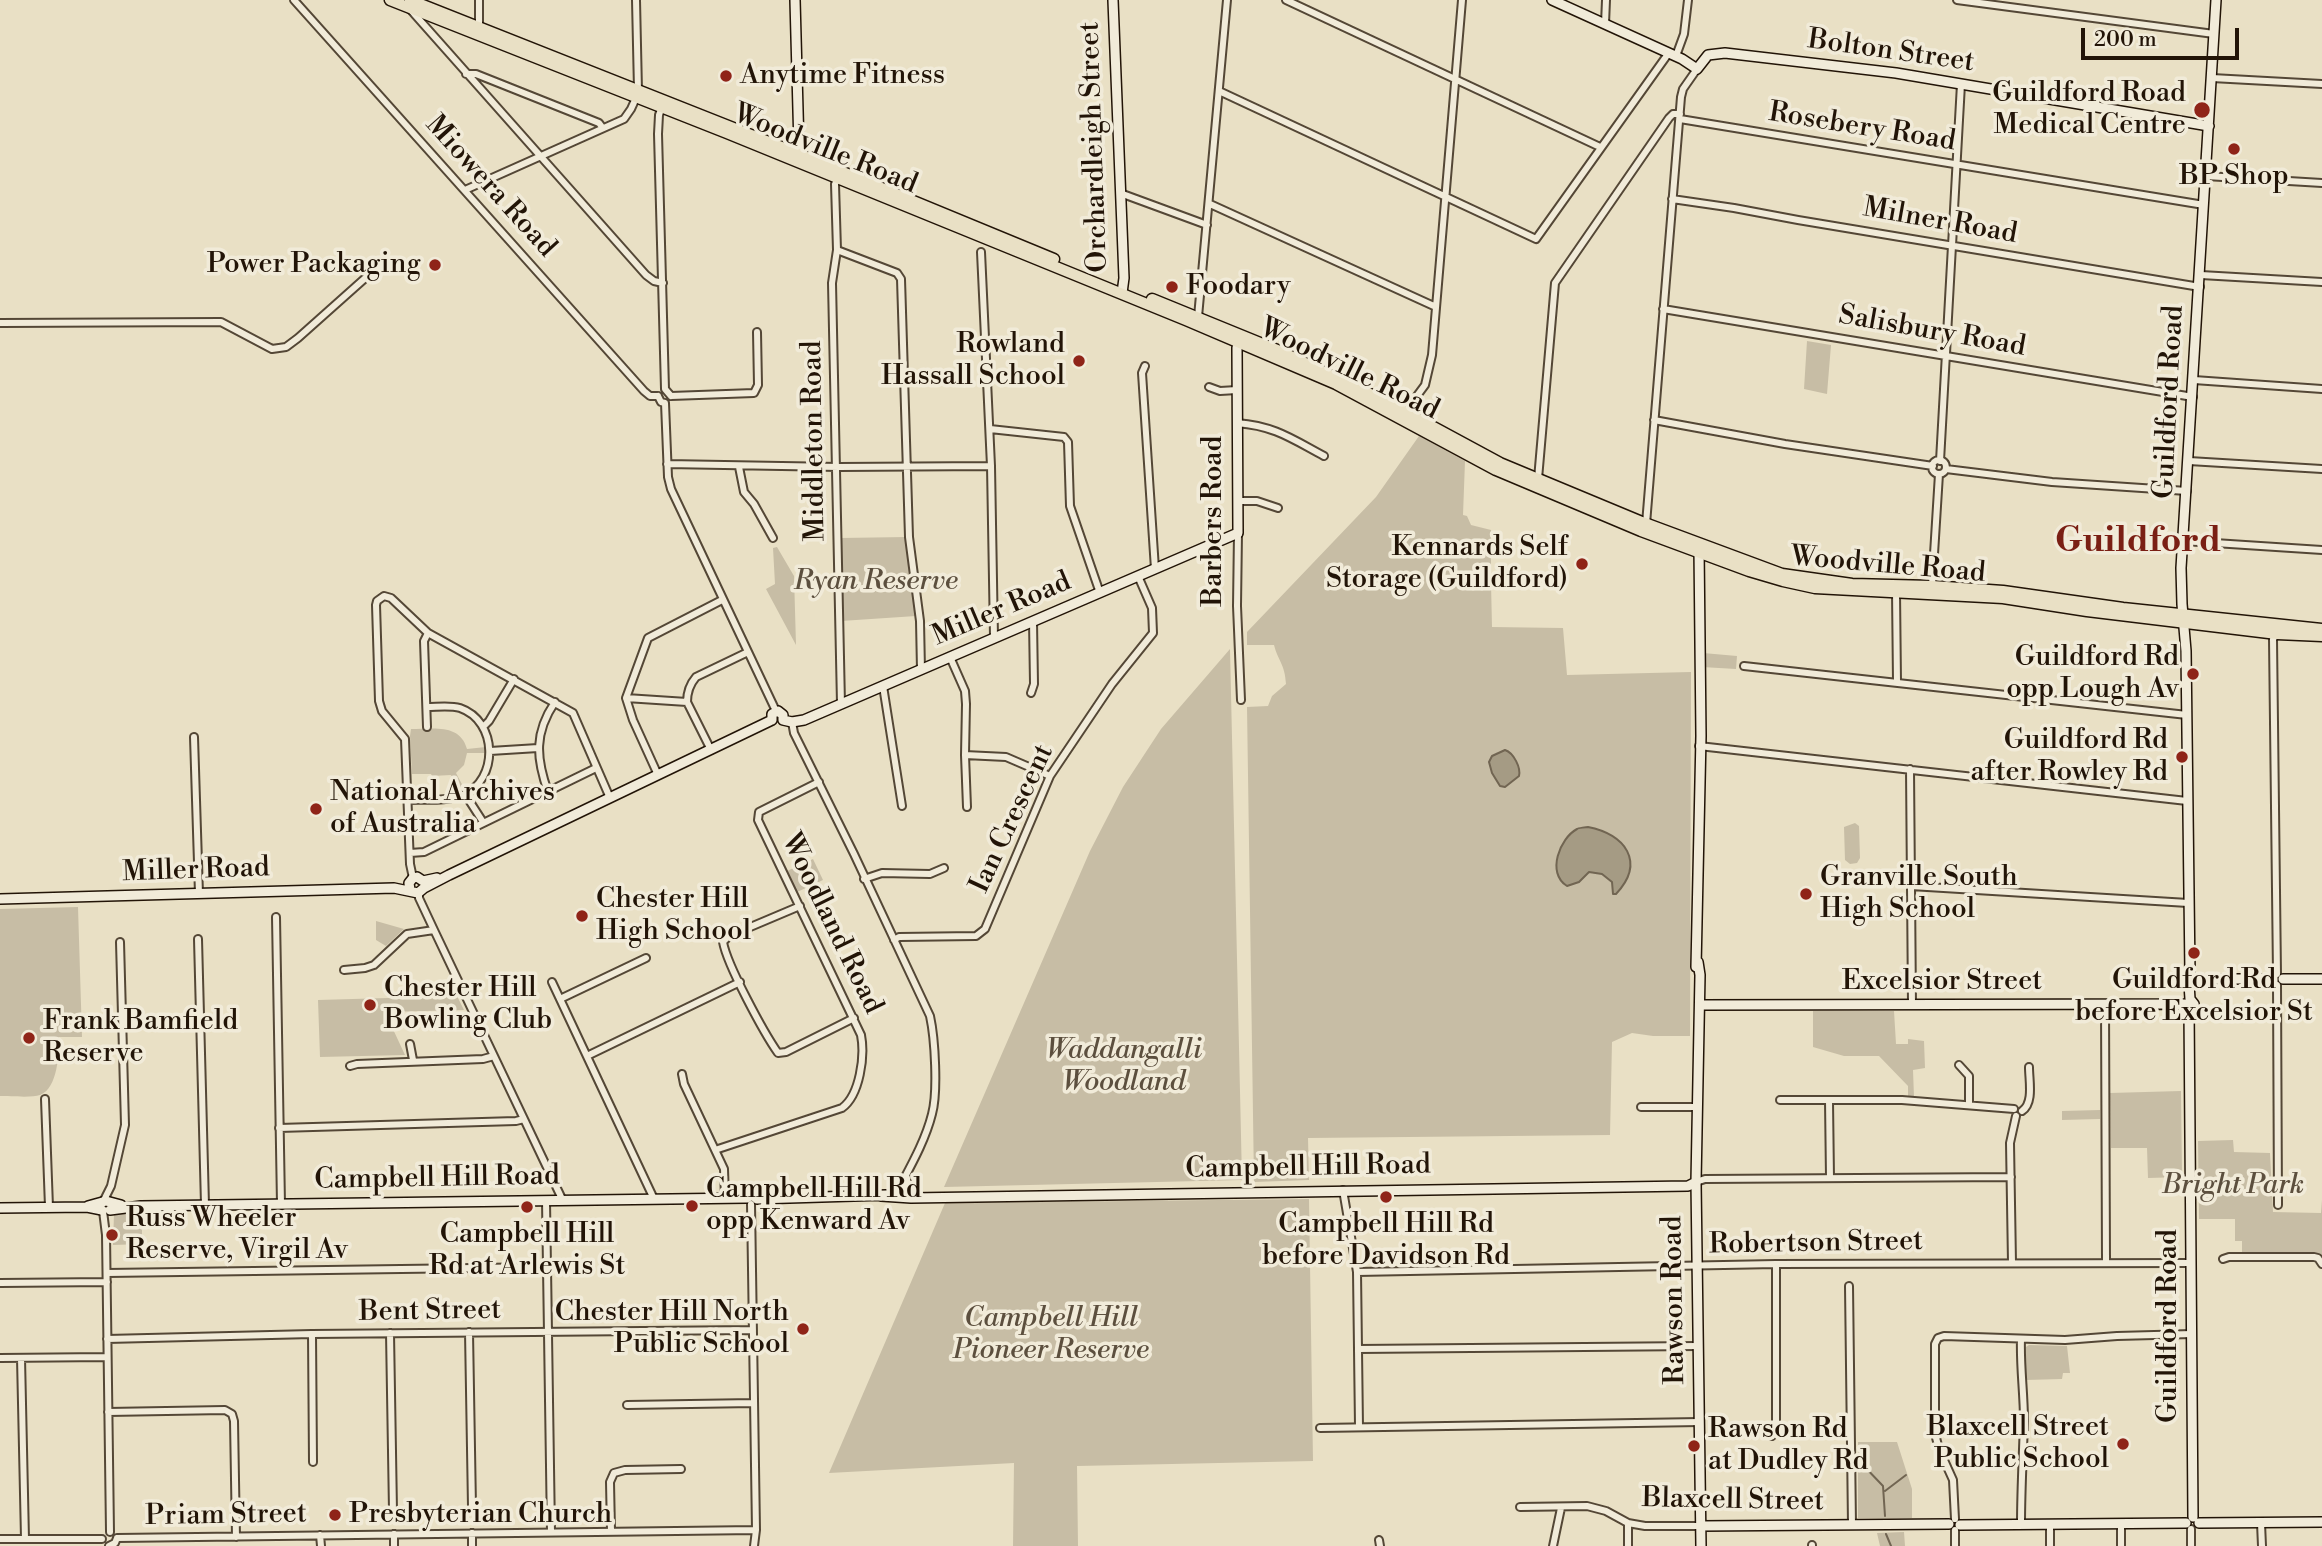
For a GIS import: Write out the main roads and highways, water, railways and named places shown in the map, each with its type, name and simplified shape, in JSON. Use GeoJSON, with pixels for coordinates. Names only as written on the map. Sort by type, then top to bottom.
{"type":"FeatureCollection","features":[{"type":"Feature","properties":{"kind":"main road","name":"Woodville Road"},"geometry":{"type":"LineString","coordinates":[[390,0],[479,26],[637,94]]}},
{"type":"Feature","properties":{"kind":"main road","name":"Woodville Road"},"geometry":{"type":"LineString","coordinates":[[409,4],[1122,290],[1409,417]]}},
{"type":"Feature","properties":{"kind":"main road","name":"Woodville Road"},"geometry":{"type":"LineString","coordinates":[[798,158],[947,224],[1198,317],[1282,352],[1500,463],[1783,582],[1815,588],[2003,598],[2087,611],[2322,629]]}},
{"type":"Feature","properties":{"kind":"main road","name":"Woodville Road"},"geometry":{"type":"LineString","coordinates":[[1433,430],[1496,470],[1640,531],[1800,578],[1852,584],[2003,591],[2277,634],[2322,636]]}},
{"type":"Feature","properties":{"kind":"waterway"},"geometry":{"type":"LineString","coordinates":[[1859,1463],[1883,1486],[1885,1516]]}},
{"type":"Feature","properties":{"kind":"waterway"},"geometry":{"type":"LineString","coordinates":[[1885,1491],[1906,1475]]}},
{"type":"Feature","properties":{"kind":"waterway"},"geometry":{"type":"LineString","coordinates":[[1886,1534],[1891,1546]]}},
{"type":"Feature","properties":{"kind":"place","name":"Anytime Fitness"},"geometry":{"type":"Point","coordinates":[726,76]}},
{"type":"Feature","properties":{"kind":"place","name":"Guildford Road Medical Centre"},"geometry":{"type":"Point","coordinates":[2202,110]}},
{"type":"Feature","properties":{"kind":"place","name":"BP Shop"},"geometry":{"type":"Point","coordinates":[2234,149]}},
{"type":"Feature","properties":{"kind":"place","name":"Power Packaging"},"geometry":{"type":"Point","coordinates":[435,265]}},
{"type":"Feature","properties":{"kind":"place","name":"Foodary"},"geometry":{"type":"Point","coordinates":[1172,287]}},
{"type":"Feature","properties":{"kind":"place","name":"Rowland Hassall School"},"geometry":{"type":"Point","coordinates":[1079,361]}},
{"type":"Feature","properties":{"kind":"place","name":"Kennards Self Storage (Guildford)"},"geometry":{"type":"Point","coordinates":[1582,564]}},
{"type":"Feature","properties":{"kind":"place","name":"Guildford Rd opp Lough Av"},"geometry":{"type":"Point","coordinates":[2193,674]}},
{"type":"Feature","properties":{"kind":"place","name":"Guildford Rd after Rowley Rd"},"geometry":{"type":"Point","coordinates":[2182,757]}},
{"type":"Feature","properties":{"kind":"place","name":"National Archives of Australia"},"geometry":{"type":"Point","coordinates":[316,809]}},
{"type":"Feature","properties":{"kind":"place","name":"Granville South High School"},"geometry":{"type":"Point","coordinates":[1806,894]}},
{"type":"Feature","properties":{"kind":"place","name":"Chester Hill High School"},"geometry":{"type":"Point","coordinates":[582,916]}},
{"type":"Feature","properties":{"kind":"place","name":"Guildford Rd before Excelsior St"},"geometry":{"type":"Point","coordinates":[2194,953]}},
{"type":"Feature","properties":{"kind":"place","name":"Chester Hill Bowling Club"},"geometry":{"type":"Point","coordinates":[370,1005]}},
{"type":"Feature","properties":{"kind":"place","name":"Frank Bamfield Reserve"},"geometry":{"type":"Point","coordinates":[29,1038]}},
{"type":"Feature","properties":{"kind":"place","name":"Campbell Hill Rd before Davidson Rd"},"geometry":{"type":"Point","coordinates":[1386,1197]}},
{"type":"Feature","properties":{"kind":"place","name":"Campbell Hill Rd opp Kenward Av"},"geometry":{"type":"Point","coordinates":[692,1206]}},
{"type":"Feature","properties":{"kind":"place","name":"Campbell Hill Rd at Arlewis St"},"geometry":{"type":"Point","coordinates":[527,1207]}},
{"type":"Feature","properties":{"kind":"place","name":"Russ Wheeler Reserve, Virgil Av"},"geometry":{"type":"Point","coordinates":[112,1235]}},
{"type":"Feature","properties":{"kind":"place","name":"Chester Hill North Public School"},"geometry":{"type":"Point","coordinates":[803,1329]}},
{"type":"Feature","properties":{"kind":"place","name":"Blaxcell Street Public School"},"geometry":{"type":"Point","coordinates":[2123,1444]}},
{"type":"Feature","properties":{"kind":"place","name":"Rawson Rd at Dudley Rd"},"geometry":{"type":"Point","coordinates":[1694,1446]}},
{"type":"Feature","properties":{"kind":"place","name":"Presbyterian Church"},"geometry":{"type":"Point","coordinates":[335,1515]}},
{"type":"Feature","properties":{"kind":"district","name":"Guildford"},"geometry":{"type":"Point","coordinates":[2138,543]}},
{"type":"Feature","properties":{"kind":"park label","name":"Ryan Reserve"},"geometry":{"type":"Point","coordinates":[876,582]}},
{"type":"Feature","properties":{"kind":"park label","name":"Waddangalli Woodland"},"geometry":{"type":"Point","coordinates":[1124,1067]}},
{"type":"Feature","properties":{"kind":"park label","name":"Bright Park"},"geometry":{"type":"Point","coordinates":[2233,1186]}},
{"type":"Feature","properties":{"kind":"park label","name":"Campbell Hill Pioneer Reserve"},"geometry":{"type":"Point","coordinates":[1051,1335]}}]}
